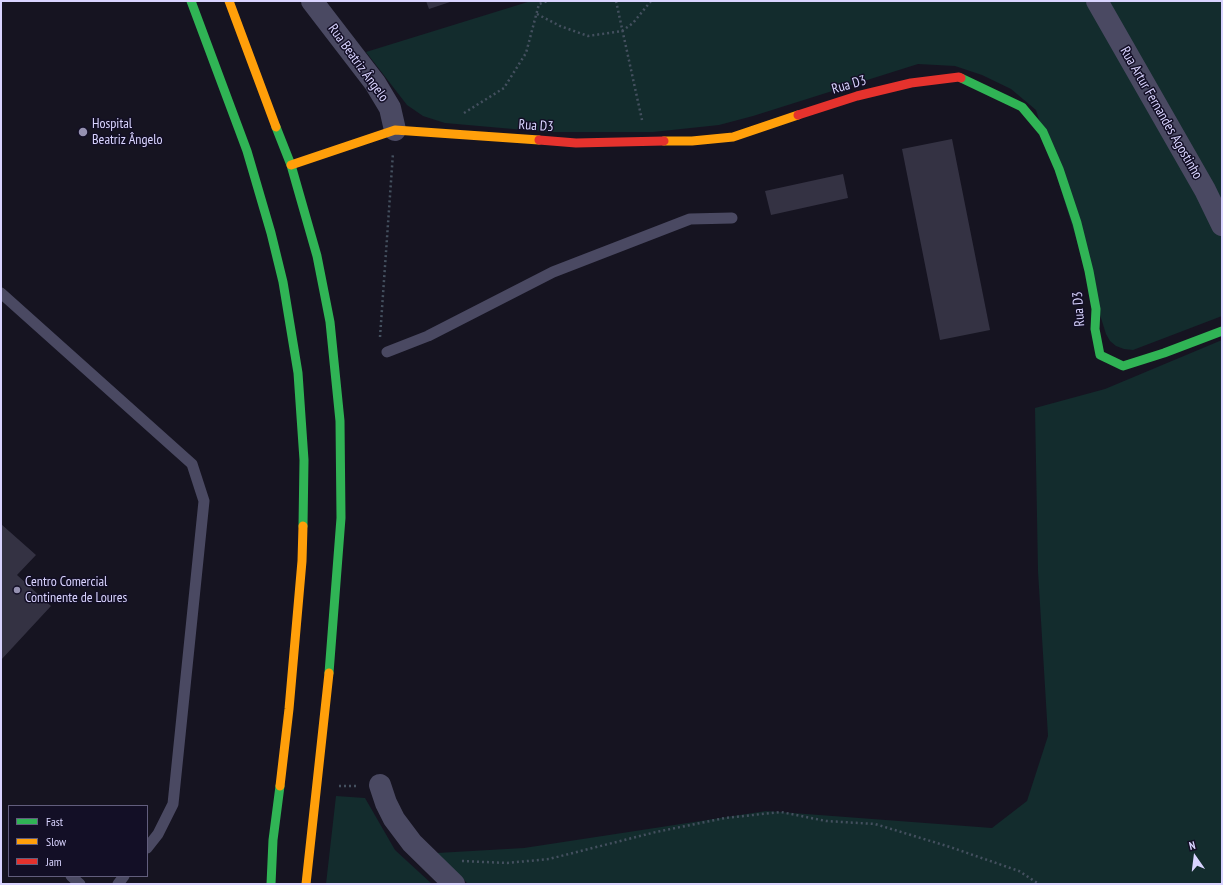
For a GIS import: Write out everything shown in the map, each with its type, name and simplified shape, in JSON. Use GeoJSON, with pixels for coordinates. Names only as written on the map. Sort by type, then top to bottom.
{"type":"FeatureCollection","features":[{"type":"Feature","properties":{"kind":"main road"},"geometry":{"type":"LineString","coordinates":[[191,1],[247,151],[272,233],[283,282],[298,373],[304,460],[302,561],[289,709],[273,840],[271,884]]}},
{"type":"Feature","properties":{"kind":"main road"},"geometry":{"type":"LineString","coordinates":[[229,1],[291,165],[317,256],[330,322],[340,421],[341,518],[330,659],[306,884]]}},
{"type":"Feature","properties":{"kind":"main road","name":"Rua D3"},"geometry":{"type":"LineString","coordinates":[[291,165],[395,130],[576,143],[692,141],[733,137],[857,96],[911,83],[959,76],[1022,107],[1043,132],[1059,169],[1077,222],[1089,271],[1096,309],[1095,329],[1100,355],[1123,366],[1164,353],[1222,331]]}},
{"type":"Feature","properties":{"kind":"street","name":"Rua Beatriz Ângelo"},"geometry":{"type":"LineString","coordinates":[[312,1],[375,83],[390,108],[395,130]]}},
{"type":"Feature","properties":{"kind":"street","name":"Rua Artur Fernandes Agostinho"},"geometry":{"type":"LineString","coordinates":[[1097,1],[1205,190],[1222,226]]}},
{"type":"Feature","properties":{"kind":"street"},"geometry":{"type":"LineString","coordinates":[[380,785],[386,803],[394,819],[412,843],[454,884]]}},
{"type":"Feature","properties":{"kind":"lane"},"geometry":{"type":"LineString","coordinates":[[386,352],[428,336],[553,272],[690,219],[732,218]]}},
{"type":"Feature","properties":{"kind":"lane"},"geometry":{"type":"LineString","coordinates":[[1,293],[192,464],[204,501],[173,804],[158,834],[148,847]]}},
{"type":"Feature","properties":{"kind":"lane"},"geometry":{"type":"LineString","coordinates":[[72,877],[80,884]]}},
{"type":"Feature","properties":{"kind":"path"},"geometry":{"type":"LineString","coordinates":[[451,133],[464,114],[504,88],[526,53],[539,4],[548,1]]}},
{"type":"Feature","properties":{"kind":"path"},"geometry":{"type":"LineString","coordinates":[[616,1],[647,142]]}},
{"type":"Feature","properties":{"kind":"path"},"geometry":{"type":"LineString","coordinates":[[537,14],[560,26],[588,36],[622,31],[632,23],[651,1]]}},
{"type":"Feature","properties":{"kind":"path"},"geometry":{"type":"LineString","coordinates":[[386,352],[379,346],[395,130]]}},
{"type":"Feature","properties":{"kind":"path"},"geometry":{"type":"LineString","coordinates":[[316,785],[373,787],[380,785]]}},
{"type":"Feature","properties":{"kind":"path"},"geometry":{"type":"LineString","coordinates":[[438,869],[446,862],[470,861],[507,863],[549,859],[656,832],[710,821],[781,812],[826,821],[875,824],[950,847],[1019,871],[1039,884]]}},
{"type":"Feature","properties":{"kind":"green space"},"geometry":{"type":"Polygon","coordinates":[[[531,1],[1222,1],[1222,316],[1133,350],[1116,346],[1110,341],[1106,334],[1036,110],[1011,89],[982,75],[955,66],[918,64],[753,116],[719,125],[653,132],[547,132],[445,123],[423,116],[407,105],[366,52],[531,1]]]}},
{"type":"Feature","properties":{"kind":"green space"},"geometry":{"type":"Polygon","coordinates":[[[1222,340],[1222,884],[468,884],[437,853],[524,848],[766,811],[992,828],[1027,801],[1048,736],[1038,571],[1035,408],[1105,389],[1222,340]]]}},
{"type":"Feature","properties":{"kind":"green space"},"geometry":{"type":"Polygon","coordinates":[[[336,796],[365,798],[395,850],[432,884],[326,884],[336,796]]]}},
{"type":"Feature","properties":{"kind":"building"},"geometry":{"type":"Polygon","coordinates":[[[426,1],[453,1],[429,9],[426,1]]]}},
{"type":"Feature","properties":{"kind":"building"},"geometry":{"type":"Polygon","coordinates":[[[952,139],[990,330],[940,340],[902,149],[952,139]]]}},
{"type":"Feature","properties":{"kind":"building"},"geometry":{"type":"Polygon","coordinates":[[[843,174],[848,198],[771,215],[765,191],[843,174]]]}},
{"type":"Feature","properties":{"kind":"building","name":"Centro Comercial Continente de Loures"},"geometry":{"type":"Polygon","coordinates":[[[1,524],[36,555],[17,575],[51,606],[1,660],[1,524]]]}},
{"type":"Feature","properties":{"kind":"traffic: fast"},"geometry":{"type":"LineString","coordinates":[[191,1],[247,151],[271,233],[283,282],[298,373],[304,460],[303,526]]}},
{"type":"Feature","properties":{"kind":"traffic: fast"},"geometry":{"type":"LineString","coordinates":[[961,78],[1022,107],[1043,132],[1059,169],[1077,223],[1089,271],[1096,309],[1095,329],[1100,355],[1123,366],[1164,353],[1222,331]]}},
{"type":"Feature","properties":{"kind":"traffic: fast"},"geometry":{"type":"LineString","coordinates":[[276,127],[291,165],[317,256],[330,322],[340,421],[341,518],[329,673]]}},
{"type":"Feature","properties":{"kind":"traffic: fast"},"geometry":{"type":"LineString","coordinates":[[271,884],[273,840],[280,786]]}},
{"type":"Feature","properties":{"kind":"traffic: slow"},"geometry":{"type":"LineString","coordinates":[[229,1],[276,127]]}},
{"type":"Feature","properties":{"kind":"traffic: slow"},"geometry":{"type":"LineString","coordinates":[[664,141],[692,141],[733,137],[798,115]]}},
{"type":"Feature","properties":{"kind":"traffic: slow"},"geometry":{"type":"LineString","coordinates":[[291,165],[395,130],[539,140]]}},
{"type":"Feature","properties":{"kind":"traffic: slow"},"geometry":{"type":"LineString","coordinates":[[280,786],[289,709],[302,561],[303,526]]}},
{"type":"Feature","properties":{"kind":"traffic: slow"},"geometry":{"type":"LineString","coordinates":[[306,884],[329,673]]}},
{"type":"Feature","properties":{"kind":"traffic: jam"},"geometry":{"type":"LineString","coordinates":[[798,115],[857,96],[911,83],[961,78]]}},
{"type":"Feature","properties":{"kind":"traffic: jam"},"geometry":{"type":"LineString","coordinates":[[539,140],[576,143],[664,141]]}},
{"type":"Feature","properties":{"kind":"place","name":"Hospital Beatriz Ângelo"},"geometry":{"type":"Point","coordinates":[83,132]}},
{"type":"Feature","properties":{"kind":"place","name":"Centro Comercial Continente de Loures"},"geometry":{"type":"Point","coordinates":[17,590]}}]}
